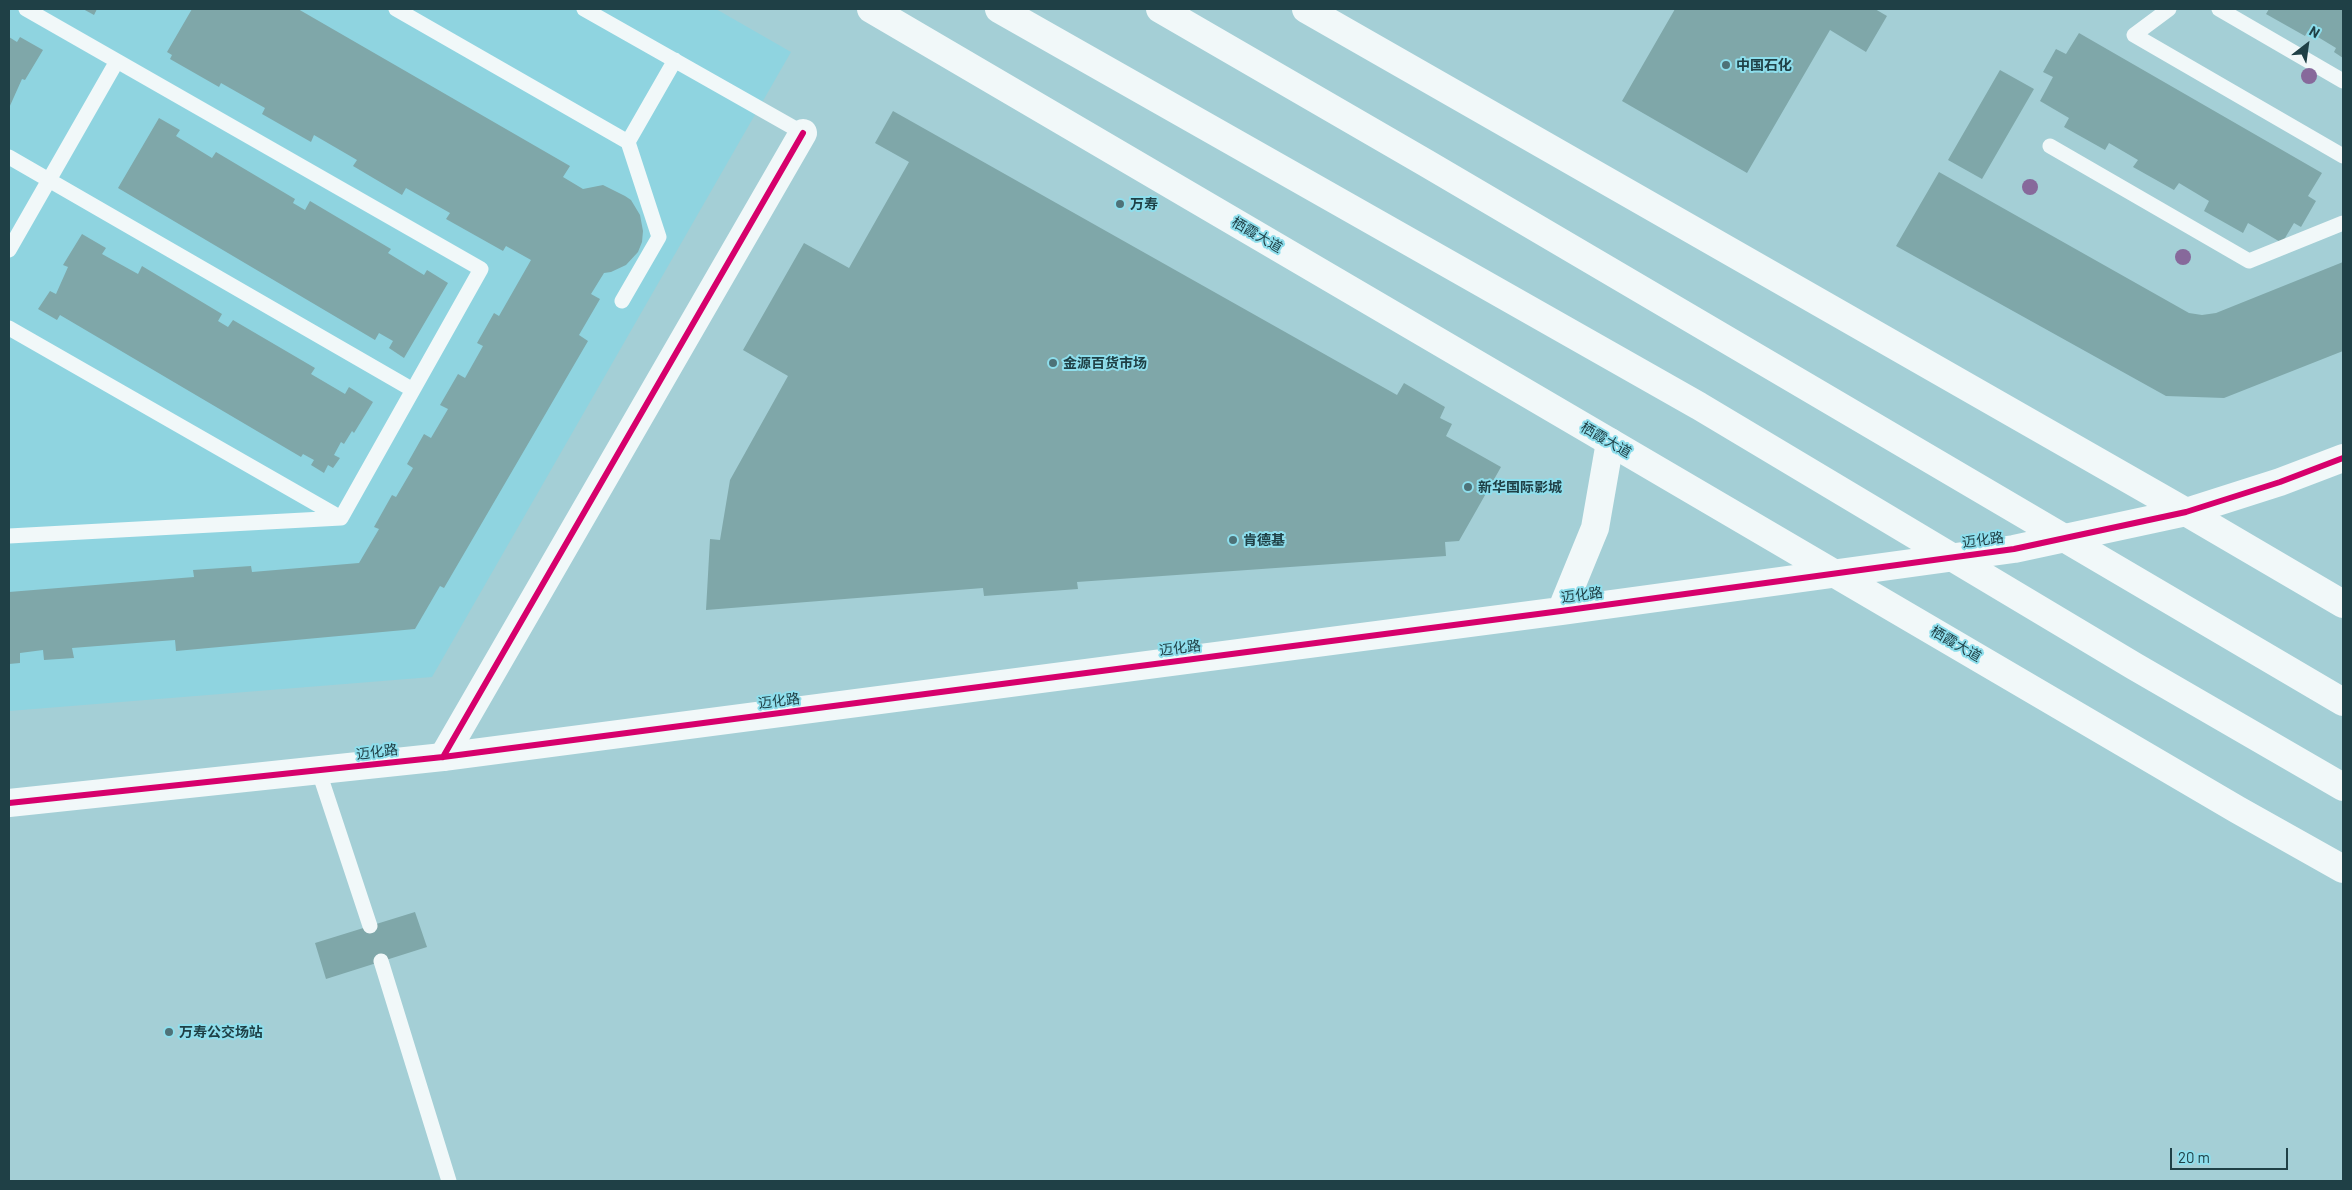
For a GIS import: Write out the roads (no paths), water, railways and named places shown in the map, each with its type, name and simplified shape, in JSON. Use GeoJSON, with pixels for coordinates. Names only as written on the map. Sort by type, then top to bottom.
{"type":"FeatureCollection","features":[{"type":"Feature","properties":{"kind":"main road","name":"栖霞大道"},"geometry":{"type":"LineString","coordinates":[[871,9],[2230,805],[2343,869]]}},
{"type":"Feature","properties":{"kind":"main road"},"geometry":{"type":"LineString","coordinates":[[999,9],[1700,406],[2134,666],[2343,787]]}},
{"type":"Feature","properties":{"kind":"main road"},"geometry":{"type":"LineString","coordinates":[[1160,9],[1426,163],[2343,702]]}},
{"type":"Feature","properties":{"kind":"main road"},"geometry":{"type":"LineString","coordinates":[[1306,9],[2186,512],[2343,604]]}},
{"type":"Feature","properties":{"kind":"main road"},"geometry":{"type":"LineString","coordinates":[[443,757],[803,133]]}},
{"type":"Feature","properties":{"kind":"main road"},"geometry":{"type":"LineString","coordinates":[[1562,611],[1595,528],[1610,442]]}},
{"type":"Feature","properties":{"kind":"main road","name":"迈化路"},"geometry":{"type":"LineString","coordinates":[[9,803],[320,772],[443,757],[1562,611],[2014,549],[2186,512],[2280,482],[2343,458]]}},
{"type":"Feature","properties":{"kind":"lane"},"geometry":{"type":"LineString","coordinates":[[26,9],[481,270],[341,518]]}},
{"type":"Feature","properties":{"kind":"lane"},"geometry":{"type":"LineString","coordinates":[[396,9],[628,142],[659,237],[622,301]]}},
{"type":"Feature","properties":{"kind":"lane"},"geometry":{"type":"LineString","coordinates":[[584,9],[803,133]]}},
{"type":"Feature","properties":{"kind":"lane"},"geometry":{"type":"LineString","coordinates":[[2169,9],[2134,35],[2343,156]]}},
{"type":"Feature","properties":{"kind":"lane"},"geometry":{"type":"LineString","coordinates":[[2219,9],[2343,81]]}},
{"type":"Feature","properties":{"kind":"lane"},"geometry":{"type":"LineString","coordinates":[[628,142],[674,60]]}},
{"type":"Feature","properties":{"kind":"lane"},"geometry":{"type":"LineString","coordinates":[[9,250],[117,61]]}},
{"type":"Feature","properties":{"kind":"lane"},"geometry":{"type":"LineString","coordinates":[[2050,146],[2249,260],[2343,223]]}},
{"type":"Feature","properties":{"kind":"lane"},"geometry":{"type":"LineString","coordinates":[[9,157],[413,390]]}},
{"type":"Feature","properties":{"kind":"lane"},"geometry":{"type":"LineString","coordinates":[[9,328],[341,518]]}},
{"type":"Feature","properties":{"kind":"lane"},"geometry":{"type":"LineString","coordinates":[[9,536],[341,518]]}},
{"type":"Feature","properties":{"kind":"lane"},"geometry":{"type":"LineString","coordinates":[[320,772],[370,926]]}},
{"type":"Feature","properties":{"kind":"lane"},"geometry":{"type":"LineString","coordinates":[[381,962],[449,1181]]}},
{"type":"Feature","properties":{"kind":"place","name":"中国石化"},"geometry":{"type":"Point","coordinates":[1726,65]}},
{"type":"Feature","properties":{"kind":"place","name":"万寿"},"geometry":{"type":"Point","coordinates":[1120,204]}},
{"type":"Feature","properties":{"kind":"place","name":"金源百货市场"},"geometry":{"type":"Point","coordinates":[1053,363]}},
{"type":"Feature","properties":{"kind":"place","name":"新华国际影城"},"geometry":{"type":"Point","coordinates":[1468,487]}},
{"type":"Feature","properties":{"kind":"place","name":"肯德基"},"geometry":{"type":"Point","coordinates":[1233,540]}},
{"type":"Feature","properties":{"kind":"place","name":"万寿公交场站"},"geometry":{"type":"Point","coordinates":[169,1032]}}]}
